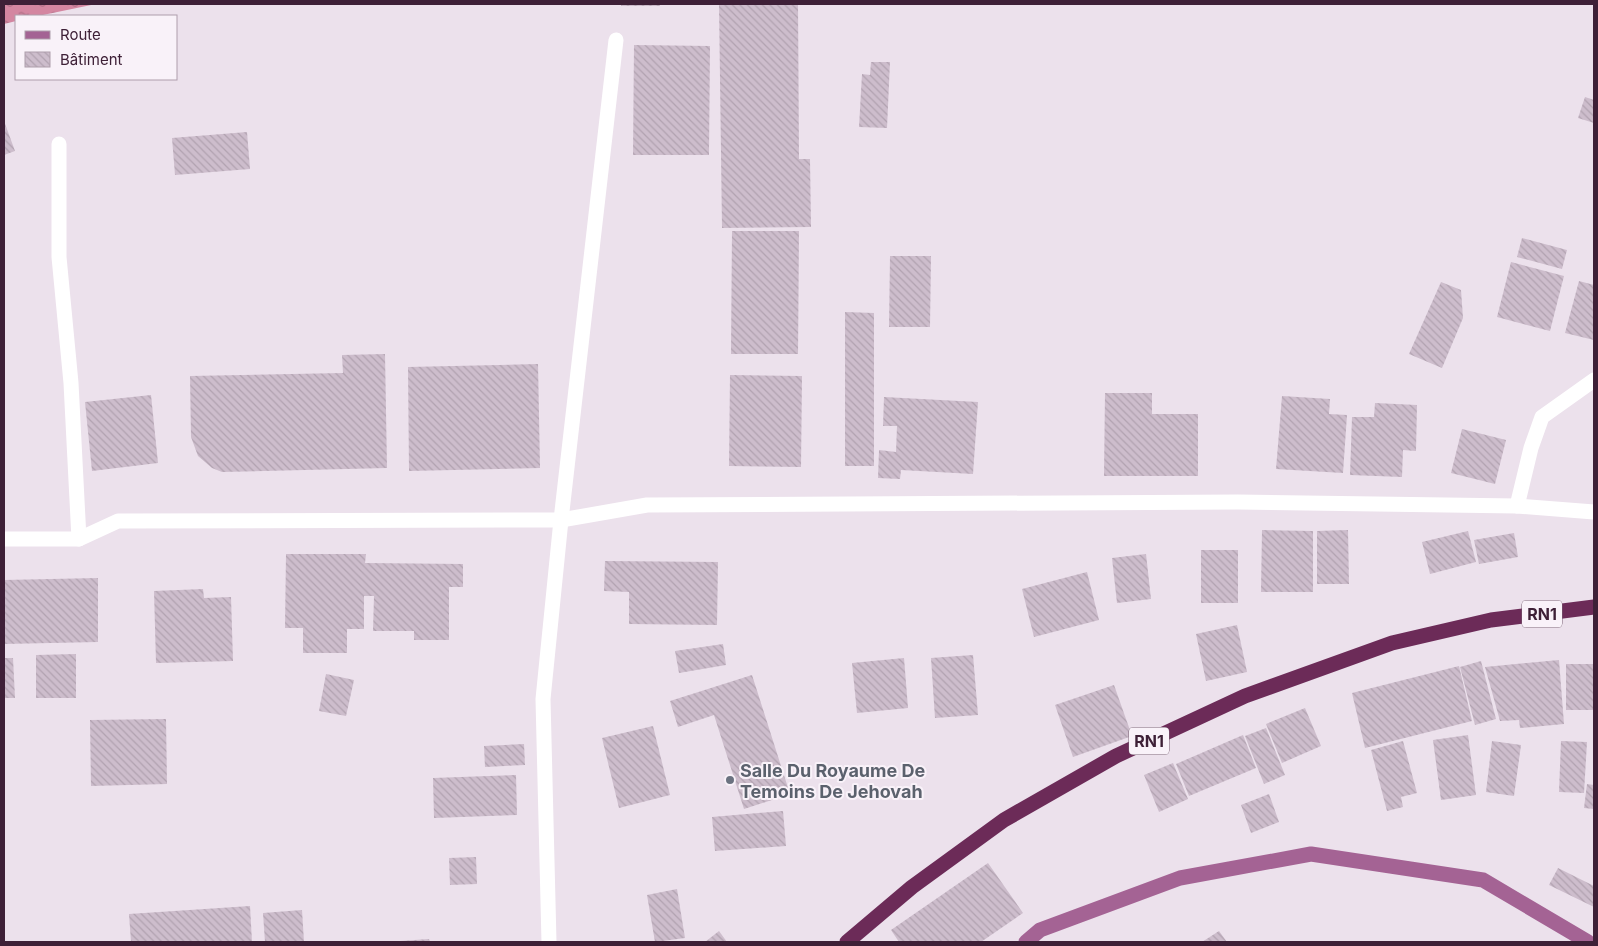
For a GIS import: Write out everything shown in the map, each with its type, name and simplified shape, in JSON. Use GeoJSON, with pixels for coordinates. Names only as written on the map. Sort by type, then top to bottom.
{"type":"FeatureCollection","features":[{"type":"Feature","properties":{"kind":"highway","name":"RN1"},"geometry":{"type":"LineString","coordinates":[[847,942],[912,888],[1004,820],[1116,756],[1246,696],[1392,643],[1491,620],[1594,608]]}},
{"type":"Feature","properties":{"kind":"main road"},"geometry":{"type":"LineString","coordinates":[[1026,942],[1040,930],[1180,878],[1311,854],[1483,880],[1588,942]]}},
{"type":"Feature","properties":{"kind":"street"},"geometry":{"type":"LineString","coordinates":[[549,942],[543,699],[561,520],[616,40]]}},
{"type":"Feature","properties":{"kind":"street"},"geometry":{"type":"LineString","coordinates":[[59,144],[59,257],[72,382],[79,539]]}},
{"type":"Feature","properties":{"kind":"street"},"geometry":{"type":"LineString","coordinates":[[1518,506],[1531,448],[1542,418],[1594,380]]}},
{"type":"Feature","properties":{"kind":"street"},"geometry":{"type":"LineString","coordinates":[[4,539],[79,539],[118,521],[561,520],[647,505],[1238,502],[1518,506],[1594,512]]}},
{"type":"Feature","properties":{"kind":"water"},"geometry":{"type":"Polygon","coordinates":[[[4,4],[96,4],[43,15],[15,15],[15,21],[4,24],[4,4]]]}},
{"type":"Feature","properties":{"kind":"building"},"geometry":{"type":"Polygon","coordinates":[[[621,4],[660,4],[660,6],[621,6],[621,4]]]}},
{"type":"Feature","properties":{"kind":"building"},"geometry":{"type":"Polygon","coordinates":[[[719,4],[798,4],[799,159],[810,159],[811,227],[722,228],[719,4]]]}},
{"type":"Feature","properties":{"kind":"building"},"geometry":{"type":"Polygon","coordinates":[[[634,45],[710,46],[709,155],[633,155],[634,45]]]}},
{"type":"Feature","properties":{"kind":"building"},"geometry":{"type":"Polygon","coordinates":[[[871,62],[890,62],[887,128],[859,127],[862,74],[870,75],[871,62]]]}},
{"type":"Feature","properties":{"kind":"building"},"geometry":{"type":"Polygon","coordinates":[[[1585,97],[1594,100],[1594,123],[1578,118],[1585,97]]]}},
{"type":"Feature","properties":{"kind":"building"},"geometry":{"type":"Polygon","coordinates":[[[4,121],[15,151],[4,155],[4,121]]]}},
{"type":"Feature","properties":{"kind":"building"},"geometry":{"type":"Polygon","coordinates":[[[247,132],[250,169],[175,175],[172,138],[247,132]]]}},
{"type":"Feature","properties":{"kind":"building"},"geometry":{"type":"Polygon","coordinates":[[[732,231],[799,231],[798,354],[731,354],[732,231]]]}},
{"type":"Feature","properties":{"kind":"building"},"geometry":{"type":"Polygon","coordinates":[[[1522,238],[1567,250],[1562,269],[1517,257],[1522,238]]]}},
{"type":"Feature","properties":{"kind":"building"},"geometry":{"type":"Polygon","coordinates":[[[890,256],[931,256],[930,327],[889,327],[890,256]]]}},
{"type":"Feature","properties":{"kind":"building"},"geometry":{"type":"Polygon","coordinates":[[[1511,262],[1564,276],[1550,331],[1497,317],[1511,262]]]}},
{"type":"Feature","properties":{"kind":"building"},"geometry":{"type":"Polygon","coordinates":[[[1579,281],[1594,285],[1594,340],[1565,333],[1579,281]]]}},
{"type":"Feature","properties":{"kind":"building"},"geometry":{"type":"Polygon","coordinates":[[[1441,282],[1461,290],[1463,318],[1442,368],[1409,354],[1441,282]]]}},
{"type":"Feature","properties":{"kind":"building"},"geometry":{"type":"Polygon","coordinates":[[[845,312],[874,313],[874,466],[845,466],[845,312]]]}},
{"type":"Feature","properties":{"kind":"building"},"geometry":{"type":"Polygon","coordinates":[[[385,354],[387,468],[222,472],[212,468],[198,456],[191,437],[190,376],[343,373],[342,355],[385,354]]]}},
{"type":"Feature","properties":{"kind":"building"},"geometry":{"type":"Polygon","coordinates":[[[538,364],[540,468],[409,471],[408,367],[538,364]]]}},
{"type":"Feature","properties":{"kind":"building"},"geometry":{"type":"Polygon","coordinates":[[[730,375],[802,376],[801,467],[729,466],[730,375]]]}},
{"type":"Feature","properties":{"kind":"building"},"geometry":{"type":"Polygon","coordinates":[[[1105,393],[1152,393],[1152,414],[1198,414],[1198,476],[1104,476],[1105,393]]]}},
{"type":"Feature","properties":{"kind":"building"},"geometry":{"type":"Polygon","coordinates":[[[151,395],[158,463],[92,471],[85,402],[151,395]]]}},
{"type":"Feature","properties":{"kind":"building"},"geometry":{"type":"Polygon","coordinates":[[[1282,396],[1330,399],[1329,414],[1347,415],[1343,473],[1276,469],[1282,396]]]}},
{"type":"Feature","properties":{"kind":"building"},"geometry":{"type":"Polygon","coordinates":[[[884,397],[978,402],[973,474],[901,470],[900,479],[878,478],[879,450],[896,452],[897,426],[883,426],[884,397]]]}},
{"type":"Feature","properties":{"kind":"building"},"geometry":{"type":"Polygon","coordinates":[[[1375,403],[1417,405],[1416,451],[1403,450],[1402,477],[1350,475],[1352,417],[1374,417],[1375,403]]]}},
{"type":"Feature","properties":{"kind":"building"},"geometry":{"type":"Polygon","coordinates":[[[1462,429],[1506,440],[1495,484],[1451,473],[1462,429]]]}},
{"type":"Feature","properties":{"kind":"building"},"geometry":{"type":"Polygon","coordinates":[[[1262,530],[1313,531],[1313,592],[1261,592],[1262,530]]]}},
{"type":"Feature","properties":{"kind":"building"},"geometry":{"type":"Polygon","coordinates":[[[1348,530],[1349,584],[1317,584],[1317,531],[1348,530]]]}},
{"type":"Feature","properties":{"kind":"building"},"geometry":{"type":"Polygon","coordinates":[[[1468,531],[1476,562],[1430,574],[1422,542],[1468,531]]]}},
{"type":"Feature","properties":{"kind":"building"},"geometry":{"type":"Polygon","coordinates":[[[1514,533],[1518,557],[1479,564],[1474,540],[1514,533]]]}},
{"type":"Feature","properties":{"kind":"building"},"geometry":{"type":"Polygon","coordinates":[[[1201,550],[1238,550],[1238,603],[1201,603],[1201,550]]]}},
{"type":"Feature","properties":{"kind":"building"},"geometry":{"type":"Polygon","coordinates":[[[286,554],[366,554],[365,563],[463,564],[463,587],[449,587],[449,640],[414,640],[414,631],[373,631],[374,596],[364,596],[364,629],[347,629],[347,653],[303,653],[303,628],[285,628],[286,554]]]}},
{"type":"Feature","properties":{"kind":"building"},"geometry":{"type":"Polygon","coordinates":[[[1146,554],[1151,599],[1117,603],[1112,558],[1146,554]]]}},
{"type":"Feature","properties":{"kind":"building"},"geometry":{"type":"Polygon","coordinates":[[[605,561],[718,562],[717,625],[629,624],[629,592],[604,591],[605,561]]]}},
{"type":"Feature","properties":{"kind":"building"},"geometry":{"type":"Polygon","coordinates":[[[1087,572],[1099,620],[1034,637],[1022,589],[1087,572]]]}},
{"type":"Feature","properties":{"kind":"building"},"geometry":{"type":"Polygon","coordinates":[[[98,578],[98,642],[4,644],[4,580],[98,578]]]}},
{"type":"Feature","properties":{"kind":"building"},"geometry":{"type":"Polygon","coordinates":[[[203,589],[204,598],[231,597],[233,661],[156,663],[154,591],[203,589]]]}},
{"type":"Feature","properties":{"kind":"building"},"geometry":{"type":"Polygon","coordinates":[[[1237,625],[1247,672],[1206,681],[1196,634],[1237,625]]]}},
{"type":"Feature","properties":{"kind":"building"},"geometry":{"type":"Polygon","coordinates":[[[723,644],[726,665],[679,673],[675,651],[723,644]]]}},
{"type":"Feature","properties":{"kind":"building"},"geometry":{"type":"Polygon","coordinates":[[[76,654],[76,698],[36,698],[36,655],[76,654]]]}},
{"type":"Feature","properties":{"kind":"building"},"geometry":{"type":"Polygon","coordinates":[[[973,655],[978,715],[935,718],[931,658],[973,655]]]}},
{"type":"Feature","properties":{"kind":"building"},"geometry":{"type":"Polygon","coordinates":[[[4,658],[13,658],[15,698],[4,698],[4,658]]]}},
{"type":"Feature","properties":{"kind":"building"},"geometry":{"type":"Polygon","coordinates":[[[904,658],[908,708],[857,713],[852,663],[904,658]]]}},
{"type":"Feature","properties":{"kind":"building"},"geometry":{"type":"Polygon","coordinates":[[[1559,660],[1564,724],[1520,728],[1519,720],[1500,721],[1485,667],[1559,660]]]}},
{"type":"Feature","properties":{"kind":"building"},"geometry":{"type":"Polygon","coordinates":[[[1481,661],[1496,719],[1475,725],[1460,667],[1481,661]]]}},
{"type":"Feature","properties":{"kind":"building"},"geometry":{"type":"Polygon","coordinates":[[[1566,664],[1594,664],[1594,710],[1566,710],[1566,664]]]}},
{"type":"Feature","properties":{"kind":"building"},"geometry":{"type":"Polygon","coordinates":[[[1459,666],[1472,721],[1365,748],[1352,693],[1459,666]]]}},
{"type":"Feature","properties":{"kind":"building"},"geometry":{"type":"Polygon","coordinates":[[[326,674],[354,680],[346,716],[319,711],[326,674]]]}},
{"type":"Feature","properties":{"kind":"building"},"geometry":{"type":"Polygon","coordinates":[[[752,675],[790,794],[744,809],[714,715],[678,727],[670,701],[752,675]]]}},
{"type":"Feature","properties":{"kind":"building"},"geometry":{"type":"Polygon","coordinates":[[[1114,685],[1132,736],[1073,757],[1055,705],[1114,685]]]}},
{"type":"Feature","properties":{"kind":"building"},"geometry":{"type":"Polygon","coordinates":[[[1305,708],[1321,746],[1282,763],[1266,724],[1305,708]]]}},
{"type":"Feature","properties":{"kind":"building"},"geometry":{"type":"Polygon","coordinates":[[[166,719],[167,784],[91,786],[90,720],[166,719]]]}},
{"type":"Feature","properties":{"kind":"building"},"geometry":{"type":"Polygon","coordinates":[[[653,726],[670,795],[619,808],[602,738],[653,726]]]}},
{"type":"Feature","properties":{"kind":"building"},"geometry":{"type":"Polygon","coordinates":[[[1266,728],[1285,775],[1264,784],[1245,736],[1266,728]]]}},
{"type":"Feature","properties":{"kind":"building"},"geometry":{"type":"Polygon","coordinates":[[[1243,735],[1256,768],[1189,796],[1176,764],[1243,735]]]}},
{"type":"Feature","properties":{"kind":"building"},"geometry":{"type":"Polygon","coordinates":[[[1468,735],[1476,795],[1441,800],[1433,740],[1468,735]]]}},
{"type":"Feature","properties":{"kind":"building"},"geometry":{"type":"Polygon","coordinates":[[[1403,741],[1417,793],[1401,797],[1403,807],[1387,811],[1371,750],[1403,741]]]}},
{"type":"Feature","properties":{"kind":"building"},"geometry":{"type":"Polygon","coordinates":[[[1492,741],[1521,745],[1514,796],[1486,792],[1492,741]]]}},
{"type":"Feature","properties":{"kind":"building"},"geometry":{"type":"Polygon","coordinates":[[[1561,741],[1587,742],[1584,793],[1559,792],[1561,741]]]}},
{"type":"Feature","properties":{"kind":"building"},"geometry":{"type":"Polygon","coordinates":[[[524,744],[525,765],[485,767],[484,746],[524,744]]]}},
{"type":"Feature","properties":{"kind":"building"},"geometry":{"type":"Polygon","coordinates":[[[1173,763],[1188,799],[1159,812],[1144,775],[1173,763]]]}},
{"type":"Feature","properties":{"kind":"building"},"geometry":{"type":"Polygon","coordinates":[[[516,775],[517,815],[434,818],[433,778],[516,775]]]}},
{"type":"Feature","properties":{"kind":"building"},"geometry":{"type":"Polygon","coordinates":[[[1587,784],[1594,785],[1594,809],[1584,808],[1587,784]]]}},
{"type":"Feature","properties":{"kind":"building"},"geometry":{"type":"Polygon","coordinates":[[[1269,794],[1279,822],[1251,833],[1241,805],[1269,794]]]}},
{"type":"Feature","properties":{"kind":"building"},"geometry":{"type":"Polygon","coordinates":[[[783,811],[786,846],[715,851],[712,817],[783,811]]]}},
{"type":"Feature","properties":{"kind":"building"},"geometry":{"type":"Polygon","coordinates":[[[476,857],[477,884],[450,885],[449,858],[476,857]]]}},
{"type":"Feature","properties":{"kind":"building"},"geometry":{"type":"Polygon","coordinates":[[[988,863],[1023,913],[981,942],[899,942],[891,930],[988,863]]]}},
{"type":"Feature","properties":{"kind":"building"},"geometry":{"type":"Polygon","coordinates":[[[1558,868],[1594,886],[1594,907],[1549,885],[1558,868]]]}},
{"type":"Feature","properties":{"kind":"building"},"geometry":{"type":"Polygon","coordinates":[[[677,889],[685,938],[655,942],[647,895],[677,889]]]}},
{"type":"Feature","properties":{"kind":"building"},"geometry":{"type":"Polygon","coordinates":[[[250,906],[252,942],[131,942],[129,914],[250,906]]]}},
{"type":"Feature","properties":{"kind":"building"},"geometry":{"type":"Polygon","coordinates":[[[302,910],[304,942],[265,942],[263,913],[302,910]]]}},
{"type":"Feature","properties":{"kind":"building"},"geometry":{"type":"Polygon","coordinates":[[[719,931],[727,942],[705,942],[719,931]]]}},
{"type":"Feature","properties":{"kind":"building"},"geometry":{"type":"Polygon","coordinates":[[[1219,931],[1227,942],[1202,942],[1219,931]]]}},
{"type":"Feature","properties":{"kind":"building"},"geometry":{"type":"Polygon","coordinates":[[[429,939],[430,942],[400,942],[400,941],[429,939]]]}},
{"type":"Feature","properties":{"kind":"place","name":"Salle Du Royaume De Temoins De Jehovah"},"geometry":{"type":"Point","coordinates":[730,780]}}]}
